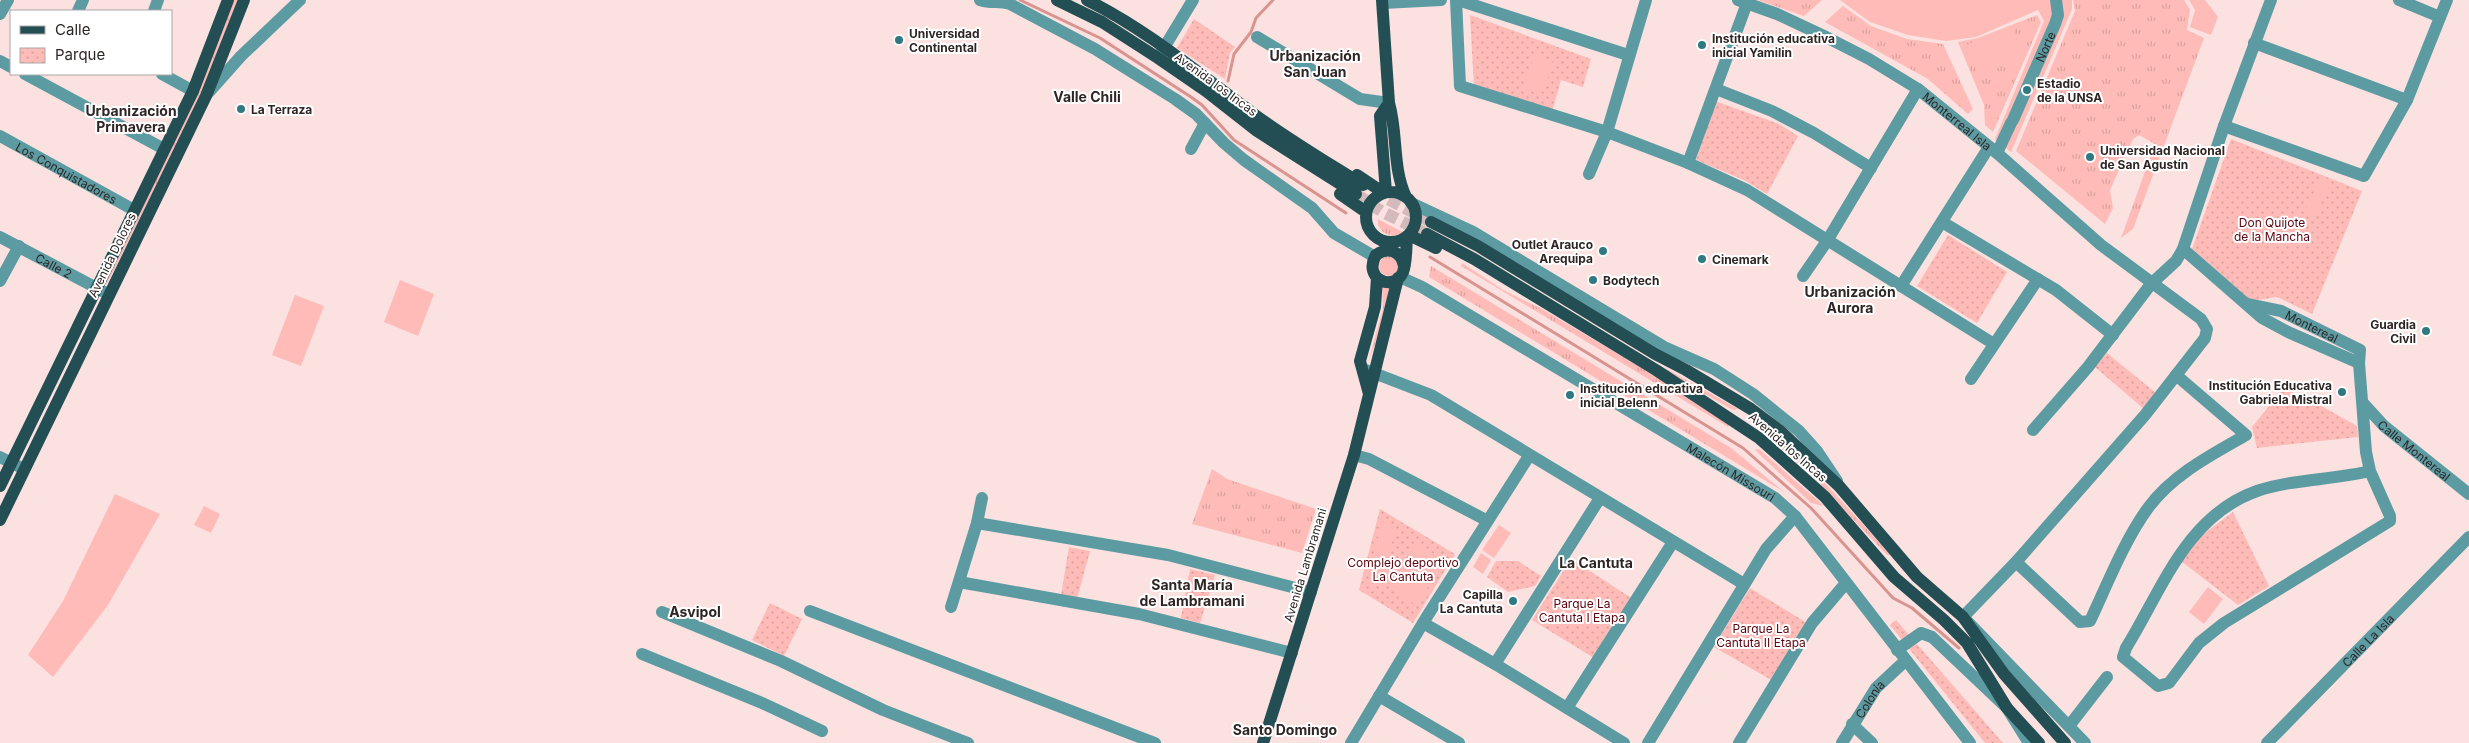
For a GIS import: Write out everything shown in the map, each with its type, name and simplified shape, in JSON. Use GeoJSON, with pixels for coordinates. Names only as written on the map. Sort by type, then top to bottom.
{"type":"FeatureCollection","features":[{"type":"Feature","properties":{"kind":"main road","name":"Avenida Dolores"},"geometry":{"type":"LineString","coordinates":[[0,486],[6,460],[96,287],[193,91],[228,0]]}},
{"type":"Feature","properties":{"kind":"main road","name":"Avenida Dolores"},"geometry":{"type":"LineString","coordinates":[[0,520],[108,294],[206,96],[244,0]]}},
{"type":"Feature","properties":{"kind":"main road","name":"Avenida los Incas"},"geometry":{"type":"LineString","coordinates":[[1057,0],[1161,53]]}},
{"type":"Feature","properties":{"kind":"main road","name":"Avenida los Incas"},"geometry":{"type":"LineString","coordinates":[[1087,0],[1108,10],[1161,53],[1209,86],[1257,131],[1362,187]]}},
{"type":"Feature","properties":{"kind":"main road"},"geometry":{"type":"LineString","coordinates":[[1382,1],[1388,103],[1393,118],[1398,178],[1414,209],[1415,222],[1408,235],[1395,242],[1382,241],[1367,226],[1366,212],[1373,200],[1385,193]]}},
{"type":"Feature","properties":{"kind":"main road"},"geometry":{"type":"LineString","coordinates":[[1209,86],[1262,110],[1362,187],[1385,193],[1400,194],[1409,200]]}},
{"type":"Feature","properties":{"kind":"main road"},"geometry":{"type":"LineString","coordinates":[[1209,86],[1240,128],[1267,148],[1366,212]]}},
{"type":"Feature","properties":{"kind":"main road"},"geometry":{"type":"LineString","coordinates":[[1385,193],[1380,116],[1388,103]]}},
{"type":"Feature","properties":{"kind":"main road"},"geometry":{"type":"LineString","coordinates":[[1362,187],[1375,181],[1383,173]]}},
{"type":"Feature","properties":{"kind":"main road","name":"Avenida los Incas"},"geometry":{"type":"LineString","coordinates":[[2039,743],[2007,708],[1967,643],[1890,572],[1825,498],[1790,465],[1741,424],[1474,259],[1429,228],[1478,246],[1764,418],[1839,486],[1917,577],[1963,617],[2010,681],[2065,743]]}},
{"type":"Feature","properties":{"kind":"main road"},"geometry":{"type":"LineString","coordinates":[[1408,235],[1467,263],[1514,290],[1561,312]]}},
{"type":"Feature","properties":{"kind":"main road","name":"Avenida Lambramani"},"geometry":{"type":"LineString","coordinates":[[1264,743],[1354,454],[1402,273],[1408,235]]}},
{"type":"Feature","properties":{"kind":"main road"},"geometry":{"type":"LineString","coordinates":[[1374,258],[1380,252],[1391,250],[1400,256],[1402,273],[1385,282],[1377,278],[1373,273],[1374,258],[1376,237]]}},
{"type":"Feature","properties":{"kind":"main road"},"geometry":{"type":"LineString","coordinates":[[1370,394],[1360,361],[1375,307],[1377,278]]}},
{"type":"Feature","properties":{"kind":"main road"},"geometry":{"type":"LineString","coordinates":[[1664,348],[1686,370]]}},
{"type":"Feature","properties":{"kind":"street"},"geometry":{"type":"LineString","coordinates":[[0,14],[8,0]]}},
{"type":"Feature","properties":{"kind":"street"},"geometry":{"type":"LineString","coordinates":[[206,96],[241,56],[300,0]]}},
{"type":"Feature","properties":{"kind":"street"},"geometry":{"type":"LineString","coordinates":[[980,0],[990,3],[1010,4],[1057,28],[1175,99],[1205,123],[1244,160],[1312,208],[1334,233],[1374,258]]}},
{"type":"Feature","properties":{"kind":"street"},"geometry":{"type":"LineString","coordinates":[[1161,53],[1193,0]]}},
{"type":"Feature","properties":{"kind":"street"},"geometry":{"type":"LineString","coordinates":[[1382,1],[1441,0]]}},
{"type":"Feature","properties":{"kind":"street"},"geometry":{"type":"LineString","coordinates":[[1628,55],[1457,0],[1460,86],[1607,132],[1688,163],[1747,190],[1994,344]]}},
{"type":"Feature","properties":{"kind":"street"},"geometry":{"type":"LineString","coordinates":[[1589,174],[1607,132],[1628,55],[1646,0]]}},
{"type":"Feature","properties":{"kind":"street","name":"Norte"},"geometry":{"type":"LineString","coordinates":[[1901,286],[1942,222],[2012,122],[2055,24],[2058,15],[2056,0]]}},
{"type":"Feature","properties":{"kind":"street"},"geometry":{"type":"LineString","coordinates":[[2032,430],[2113,335],[2151,284],[2176,261],[2183,249],[2224,126],[2271,0]]}},
{"type":"Feature","properties":{"kind":"street"},"geometry":{"type":"LineString","coordinates":[[2399,0],[2440,17]]}},
{"type":"Feature","properties":{"kind":"street"},"geometry":{"type":"LineString","coordinates":[[2224,126],[2364,176],[2407,100],[2447,0]]}},
{"type":"Feature","properties":{"kind":"street"},"geometry":{"type":"LineString","coordinates":[[1688,163],[1716,89],[1742,1]]}},
{"type":"Feature","properties":{"kind":"street","name":"Monterreal Isla"},"geometry":{"type":"LineString","coordinates":[[1742,1],[1777,14],[1870,58],[1918,90],[1993,150],[2101,245],[2151,284],[2201,319],[2208,329],[2205,338],[2176,375]]}},
{"type":"Feature","properties":{"kind":"street"},"geometry":{"type":"LineString","coordinates":[[1257,36],[1360,99],[1388,103]]}},
{"type":"Feature","properties":{"kind":"street"},"geometry":{"type":"LineString","coordinates":[[2254,43],[2407,100]]}},
{"type":"Feature","properties":{"kind":"street"},"geometry":{"type":"LineString","coordinates":[[164,75],[193,91]]}},
{"type":"Feature","properties":{"kind":"street"},"geometry":{"type":"LineString","coordinates":[[33,76],[164,149]]}},
{"type":"Feature","properties":{"kind":"street"},"geometry":{"type":"LineString","coordinates":[[1716,89],[1772,111],[1814,133],[1871,168]]}},
{"type":"Feature","properties":{"kind":"street"},"geometry":{"type":"LineString","coordinates":[[1803,276],[1827,241],[1918,90]]}},
{"type":"Feature","properties":{"kind":"street"},"geometry":{"type":"LineString","coordinates":[[1191,149],[1205,123]]}},
{"type":"Feature","properties":{"kind":"street","name":"Los Conquistadores"},"geometry":{"type":"LineString","coordinates":[[0,136],[134,210]]}},
{"type":"Feature","properties":{"kind":"street","name":"Avenida los Incas"},"geometry":{"type":"LineString","coordinates":[[1409,200],[1473,232],[1664,348],[1714,369],[1779,413],[1817,451],[1839,486]]}},
{"type":"Feature","properties":{"kind":"street"},"geometry":{"type":"LineString","coordinates":[[1942,222],[2038,279],[2113,335]]}},
{"type":"Feature","properties":{"kind":"street","name":"Calle 2"},"geometry":{"type":"LineString","coordinates":[[0,237],[108,294]]}},
{"type":"Feature","properties":{"kind":"street"},"geometry":{"type":"LineString","coordinates":[[0,281],[19,246]]}},
{"type":"Feature","properties":{"kind":"street","name":"Montereal"},"geometry":{"type":"LineString","coordinates":[[2183,249],[2247,304],[2281,311],[2360,350],[2359,363],[2364,403],[2365,440],[2370,471],[2390,516],[2390,521],[2224,623],[2199,644],[2169,683],[2158,686],[2123,658],[2126,648],[2176,559],[2188,542],[2213,516],[2257,491],[2347,477],[2370,471]]}},
{"type":"Feature","properties":{"kind":"street","name":"Malecón Missouri"},"geometry":{"type":"LineString","coordinates":[[1402,273],[1417,285],[1775,498],[1795,516],[1970,743]]}},
{"type":"Feature","properties":{"kind":"street"},"geometry":{"type":"LineString","coordinates":[[1971,379],[2038,279]]}},
{"type":"Feature","properties":{"kind":"street"},"geometry":{"type":"LineString","coordinates":[[1362,369],[1431,395],[1529,456],[1568,477],[1744,584]]}},
{"type":"Feature","properties":{"kind":"street"},"geometry":{"type":"LineString","coordinates":[[1963,617],[2016,562],[2145,415],[2176,375],[2246,435],[2180,476],[2148,508],[2122,554],[2090,621],[2080,622],[2016,562]]}},
{"type":"Feature","properties":{"kind":"street","name":"Calle Montereal"},"geometry":{"type":"LineString","coordinates":[[2364,403],[2384,426],[2469,494]]}},
{"type":"Feature","properties":{"kind":"street"},"geometry":{"type":"LineString","coordinates":[[2365,440],[2372,430],[2384,426]]}},
{"type":"Feature","properties":{"kind":"street"},"geometry":{"type":"LineString","coordinates":[[1354,454],[1369,459],[1486,520]]}},
{"type":"Feature","properties":{"kind":"street"},"geometry":{"type":"LineString","coordinates":[[1351,743],[1486,520],[1529,456]]}},
{"type":"Feature","properties":{"kind":"street"},"geometry":{"type":"LineString","coordinates":[[6,460],[24,469]]}},
{"type":"Feature","properties":{"kind":"street"},"geometry":{"type":"LineString","coordinates":[[951,607],[977,523],[982,498]]}},
{"type":"Feature","properties":{"kind":"street"},"geometry":{"type":"LineString","coordinates":[[1495,664],[1600,498]]}},
{"type":"Feature","properties":{"kind":"street"},"geometry":{"type":"LineString","coordinates":[[1648,743],[1766,549],[1795,516]]}},
{"type":"Feature","properties":{"kind":"street"},"geometry":{"type":"LineString","coordinates":[[977,523],[1168,556],[1311,592]]}},
{"type":"Feature","properties":{"kind":"street","name":"Calle La Isla"},"geometry":{"type":"LineString","coordinates":[[2267,743],[2469,537]]}},
{"type":"Feature","properties":{"kind":"street"},"geometry":{"type":"LineString","coordinates":[[1567,708],[1673,542]]}},
{"type":"Feature","properties":{"kind":"street"},"geometry":{"type":"LineString","coordinates":[[959,582],[1139,614],[1292,653]]}},
{"type":"Feature","properties":{"kind":"street"},"geometry":{"type":"LineString","coordinates":[[1739,743],[1812,623],[1846,583]]}},
{"type":"Feature","properties":{"kind":"street"},"geometry":{"type":"LineString","coordinates":[[810,611],[1124,738],[1155,743]]}},
{"type":"Feature","properties":{"kind":"street"},"geometry":{"type":"LineString","coordinates":[[662,612],[781,661],[883,710],[968,743]]}},
{"type":"Feature","properties":{"kind":"street","name":"Avenida los Incas"},"geometry":{"type":"LineString","coordinates":[[1963,617],[2086,743]]}},
{"type":"Feature","properties":{"kind":"street"},"geometry":{"type":"LineString","coordinates":[[1423,623],[1495,664],[1624,743]]}},
{"type":"Feature","properties":{"kind":"street"},"geometry":{"type":"LineString","coordinates":[[1897,650],[1921,633],[1932,637],[2007,708],[2029,743]]}},
{"type":"Feature","properties":{"kind":"street"},"geometry":{"type":"LineString","coordinates":[[642,654],[762,703],[822,731]]}},
{"type":"Feature","properties":{"kind":"street","name":"Colonia"},"geometry":{"type":"LineString","coordinates":[[1842,743],[1876,688],[1905,661]]}},
{"type":"Feature","properties":{"kind":"street"},"geometry":{"type":"LineString","coordinates":[[2069,726],[2107,677]]}},
{"type":"Feature","properties":{"kind":"street"},"geometry":{"type":"LineString","coordinates":[[1379,696],[1459,743]]}},
{"type":"Feature","properties":{"kind":"street"},"geometry":{"type":"LineString","coordinates":[[1852,724],[1872,743]]}},
{"type":"Feature","properties":{"kind":"green space"},"geometry":{"type":"Polygon","coordinates":[[[232,0],[239,0],[202,94],[107,284],[102,282],[232,0]]]}},
{"type":"Feature","properties":{"kind":"green space"},"geometry":{"type":"Polygon","coordinates":[[[1758,0],[1822,0],[1804,16],[1758,0]]]}},
{"type":"Feature","properties":{"kind":"green space","name":"Estadio de la UNSA"},"geometry":{"type":"Polygon","coordinates":[[[1840,0],[2072,0],[2072,9],[2011,152],[1995,139],[2044,21],[2038,10],[1976,37],[1946,41],[1908,35],[1870,22],[1840,0]]]}},
{"type":"Feature","properties":{"kind":"green space"},"geometry":{"type":"Polygon","coordinates":[[[2073,0],[2184,0],[2190,10],[2187,30],[2204,38],[2133,229],[2121,238],[2155,144],[2139,135],[2133,139],[2110,190],[2113,208],[2105,224],[2016,151],[2075,11],[2073,0]]]}},
{"type":"Feature","properties":{"kind":"green space"},"geometry":{"type":"Polygon","coordinates":[[[2189,0],[2205,0],[2218,17],[2211,35],[2190,27],[2195,10],[2189,0]]]}},
{"type":"Feature","properties":{"kind":"green space"},"geometry":{"type":"Polygon","coordinates":[[[1843,6],[1871,26],[1907,39],[1943,44],[1973,109],[1968,114],[1928,79],[1825,22],[1843,6]]]}},
{"type":"Feature","properties":{"kind":"green space"},"geometry":{"type":"Polygon","coordinates":[[[1470,15],[1591,59],[1583,87],[1561,80],[1552,112],[1474,87],[1470,15]]]}},
{"type":"Feature","properties":{"kind":"green space"},"geometry":{"type":"Polygon","coordinates":[[[2037,15],[2041,22],[1993,132],[1985,125],[1984,105],[1958,42],[1978,38],[2037,15]]]}},
{"type":"Feature","properties":{"kind":"green space"},"geometry":{"type":"Polygon","coordinates":[[[1194,19],[1235,47],[1230,53],[1225,79],[1177,48],[1194,19]]]}},
{"type":"Feature","properties":{"kind":"green space"},"geometry":{"type":"Polygon","coordinates":[[[2012,27],[2024,57],[1979,75],[1966,45],[2012,27]]]}},
{"type":"Feature","properties":{"kind":"green space"},"geometry":{"type":"Polygon","coordinates":[[[1535,55],[1554,63],[1541,95],[1522,87],[1535,55]]]}},
{"type":"Feature","properties":{"kind":"green space"},"geometry":{"type":"Polygon","coordinates":[[[1715,101],[1779,124],[1798,136],[1767,194],[1744,180],[1696,160],[1715,101]]]}},
{"type":"Feature","properties":{"kind":"green space","name":"Don Quijote de la Mancha"},"geometry":{"type":"Polygon","coordinates":[[[2231,139],[2362,191],[2312,314],[2277,297],[2251,301],[2192,249],[2231,139]]]}},
{"type":"Feature","properties":{"kind":"green space"},"geometry":{"type":"Polygon","coordinates":[[[2320,179],[2330,184],[2315,216],[2305,211],[2320,179]]]}},
{"type":"Feature","properties":{"kind":"green space"},"geometry":{"type":"Polygon","coordinates":[[[1378,219],[1404,233],[1396,235],[1386,234],[1380,229],[1378,219]]]}},
{"type":"Feature","properties":{"kind":"green space"},"geometry":{"type":"Polygon","coordinates":[[[1948,235],[2007,272],[1977,323],[1917,286],[1948,235]]]}},
{"type":"Feature","properties":{"kind":"green space"},"geometry":{"type":"Polygon","coordinates":[[[1389,256],[1396,259],[1399,266],[1396,273],[1389,276],[1382,273],[1379,266],[1382,259],[1389,256]]]}},
{"type":"Feature","properties":{"kind":"green space"},"geometry":{"type":"Polygon","coordinates":[[[1462,263],[1503,290],[1542,309],[1731,421],[1728,427],[1461,266],[1462,263]]]}},
{"type":"Feature","properties":{"kind":"green space"},"geometry":{"type":"Polygon","coordinates":[[[1431,266],[1731,448],[1784,492],[1429,277],[1431,266]]]}},
{"type":"Feature","properties":{"kind":"green space"},"geometry":{"type":"Polygon","coordinates":[[[400,280],[434,294],[418,336],[384,322],[400,280]]]}},
{"type":"Feature","properties":{"kind":"green space"},"geometry":{"type":"Polygon","coordinates":[[[1382,283],[1395,287],[1368,363],[1383,308],[1382,283]]]}},
{"type":"Feature","properties":{"kind":"green space"},"geometry":{"type":"Polygon","coordinates":[[[295,295],[324,306],[301,366],[272,355],[295,295]]]}},
{"type":"Feature","properties":{"kind":"green space"},"geometry":{"type":"Polygon","coordinates":[[[2107,353],[2156,393],[2144,409],[2095,367],[2107,353]]]}},
{"type":"Feature","properties":{"kind":"green space"},"geometry":{"type":"Polygon","coordinates":[[[1663,367],[1738,409],[1733,410],[1671,375],[1663,367]]]}},
{"type":"Feature","properties":{"kind":"green space"},"geometry":{"type":"Polygon","coordinates":[[[2283,389],[2309,399],[2357,426],[2358,437],[2257,448],[2252,427],[2283,389]]]}},
{"type":"Feature","properties":{"kind":"green space"},"geometry":{"type":"Polygon","coordinates":[[[1768,431],[1817,475],[1890,555],[1887,555],[1803,467],[1765,435],[1768,431]]]}},
{"type":"Feature","properties":{"kind":"green space"},"geometry":{"type":"Polygon","coordinates":[[[1759,449],[1824,506],[1811,503],[1755,450],[1759,449]]]}},
{"type":"Feature","properties":{"kind":"green space"},"geometry":{"type":"Polygon","coordinates":[[[1212,469],[1227,479],[1316,509],[1302,553],[1192,524],[1212,469]]]}},
{"type":"Feature","properties":{"kind":"green space"},"geometry":{"type":"Polygon","coordinates":[[[115,494],[160,514],[108,605],[53,677],[28,655],[63,601],[115,494]]]}},
{"type":"Feature","properties":{"kind":"green space"},"geometry":{"type":"Polygon","coordinates":[[[204,506],[220,514],[211,533],[194,525],[204,506]]]}},
{"type":"Feature","properties":{"kind":"green space","name":"Complejo deportivo La Cantuta"},"geometry":{"type":"Polygon","coordinates":[[[1380,509],[1455,554],[1413,623],[1359,590],[1380,509]]]}},
{"type":"Feature","properties":{"kind":"green space"},"geometry":{"type":"Polygon","coordinates":[[[2233,512],[2269,586],[2238,605],[2181,561],[2194,541],[2233,512]]]}},
{"type":"Feature","properties":{"kind":"green space"},"geometry":{"type":"Polygon","coordinates":[[[1382,521],[1396,526],[1386,568],[1371,564],[1382,521]]]}},
{"type":"Feature","properties":{"kind":"green space"},"geometry":{"type":"Polygon","coordinates":[[[1499,525],[1511,533],[1494,558],[1482,550],[1499,525]]]}},
{"type":"Feature","properties":{"kind":"green space"},"geometry":{"type":"Polygon","coordinates":[[[1417,543],[1445,561],[1416,605],[1390,589],[1417,543]]]}},
{"type":"Feature","properties":{"kind":"green space"},"geometry":{"type":"Polygon","coordinates":[[[1069,547],[1090,551],[1077,599],[1061,595],[1069,547]]]}},
{"type":"Feature","properties":{"kind":"green space"},"geometry":{"type":"Polygon","coordinates":[[[1481,553],[1491,560],[1483,574],[1473,567],[1481,553]]]}},
{"type":"Feature","properties":{"kind":"green space","name":"Parque La Cantuta I Etapa"},"geometry":{"type":"Polygon","coordinates":[[[1571,559],[1633,599],[1594,658],[1532,620],[1571,559]]]}},
{"type":"Feature","properties":{"kind":"green space"},"geometry":{"type":"Polygon","coordinates":[[[1496,561],[1518,561],[1541,576],[1535,586],[1508,592],[1487,577],[1496,561]]]}},
{"type":"Feature","properties":{"kind":"green space"},"geometry":{"type":"Polygon","coordinates":[[[1190,569],[1215,575],[1200,623],[1181,618],[1190,569]]]}},
{"type":"Feature","properties":{"kind":"green space"},"geometry":{"type":"Polygon","coordinates":[[[2208,587],[2223,599],[2204,624],[2189,612],[2208,587]]]}},
{"type":"Feature","properties":{"kind":"green space","name":"Parque La Cantuta II Etapa"},"geometry":{"type":"Polygon","coordinates":[[[1750,588],[1807,623],[1773,681],[1714,647],[1750,588]]]}},
{"type":"Feature","properties":{"kind":"green space"},"geometry":{"type":"Polygon","coordinates":[[[770,603],[802,619],[784,656],[752,640],[770,603]]]}},
{"type":"Feature","properties":{"kind":"green space"},"geometry":{"type":"Polygon","coordinates":[[[1896,620],[2003,743],[1985,743],[1890,625],[1896,620]]]}},
{"type":"Feature","properties":{"kind":"waterway"},"geometry":{"type":"LineString","coordinates":[[1020,0],[1100,38],[1191,97],[1202,105],[1234,140],[1346,213]]}},
{"type":"Feature","properties":{"kind":"waterway"},"geometry":{"type":"LineString","coordinates":[[1228,81],[1234,54],[1251,32],[1256,18],[1273,0]]}},
{"type":"Feature","properties":{"kind":"waterway"},"geometry":{"type":"LineString","coordinates":[[1430,257],[1743,448],[1811,508],[1893,598],[1912,608],[1959,648]]}},
{"type":"Feature","properties":{"kind":"tunnel"},"geometry":{"type":"LineString","coordinates":[[1373,191],[1431,222]]}},
{"type":"Feature","properties":{"kind":"tunnel"},"geometry":{"type":"LineString","coordinates":[[1356,194],[1381,211],[1427,234]]}},
{"type":"Feature","properties":{"kind":"place","name":"Universidad Continental"},"geometry":{"type":"Point","coordinates":[899,40]}},
{"type":"Feature","properties":{"kind":"place","name":"Institución educativa inicial Yamilin"},"geometry":{"type":"Point","coordinates":[1702,45]}},
{"type":"Feature","properties":{"kind":"place","name":"Estadio de la UNSA"},"geometry":{"type":"Point","coordinates":[2027,90]}},
{"type":"Feature","properties":{"kind":"place","name":"La Terraza"},"geometry":{"type":"Point","coordinates":[241,109]}},
{"type":"Feature","properties":{"kind":"place","name":"Universidad Nacional de San Agustín"},"geometry":{"type":"Point","coordinates":[2090,157]}},
{"type":"Feature","properties":{"kind":"place","name":"Outlet Arauco Arequipa"},"geometry":{"type":"Point","coordinates":[1603,251]}},
{"type":"Feature","properties":{"kind":"place","name":"Cinemark"},"geometry":{"type":"Point","coordinates":[1702,259]}},
{"type":"Feature","properties":{"kind":"place","name":"Bodytech"},"geometry":{"type":"Point","coordinates":[1593,280]}},
{"type":"Feature","properties":{"kind":"place","name":"Guardia Civil"},"geometry":{"type":"Point","coordinates":[2426,331]}},
{"type":"Feature","properties":{"kind":"place","name":"Institución Educativa Gabriela Mistral"},"geometry":{"type":"Point","coordinates":[2342,392]}},
{"type":"Feature","properties":{"kind":"place","name":"Institución educativa inicial Belenn"},"geometry":{"type":"Point","coordinates":[1570,395]}},
{"type":"Feature","properties":{"kind":"place","name":"Capilla La Cantuta"},"geometry":{"type":"Point","coordinates":[1513,601]}},
{"type":"Feature","properties":{"kind":"district","name":"Urbanización San Juan"},"geometry":{"type":"Point","coordinates":[1315,64]}},
{"type":"Feature","properties":{"kind":"district","name":"Valle Chili"},"geometry":{"type":"Point","coordinates":[1087,96]}},
{"type":"Feature","properties":{"kind":"district","name":"Urbanización Primavera"},"geometry":{"type":"Point","coordinates":[131,118]}},
{"type":"Feature","properties":{"kind":"district","name":"Urbanización Aurora"},"geometry":{"type":"Point","coordinates":[1850,300]}},
{"type":"Feature","properties":{"kind":"district","name":"La Cantuta"},"geometry":{"type":"Point","coordinates":[1596,562]}},
{"type":"Feature","properties":{"kind":"district","name":"Santa María de Lambramani"},"geometry":{"type":"Point","coordinates":[1192,592]}},
{"type":"Feature","properties":{"kind":"district","name":"Asvipol"},"geometry":{"type":"Point","coordinates":[695,611]}},
{"type":"Feature","properties":{"kind":"district","name":"Santo Domingo"},"geometry":{"type":"Point","coordinates":[1285,729]}}]}
